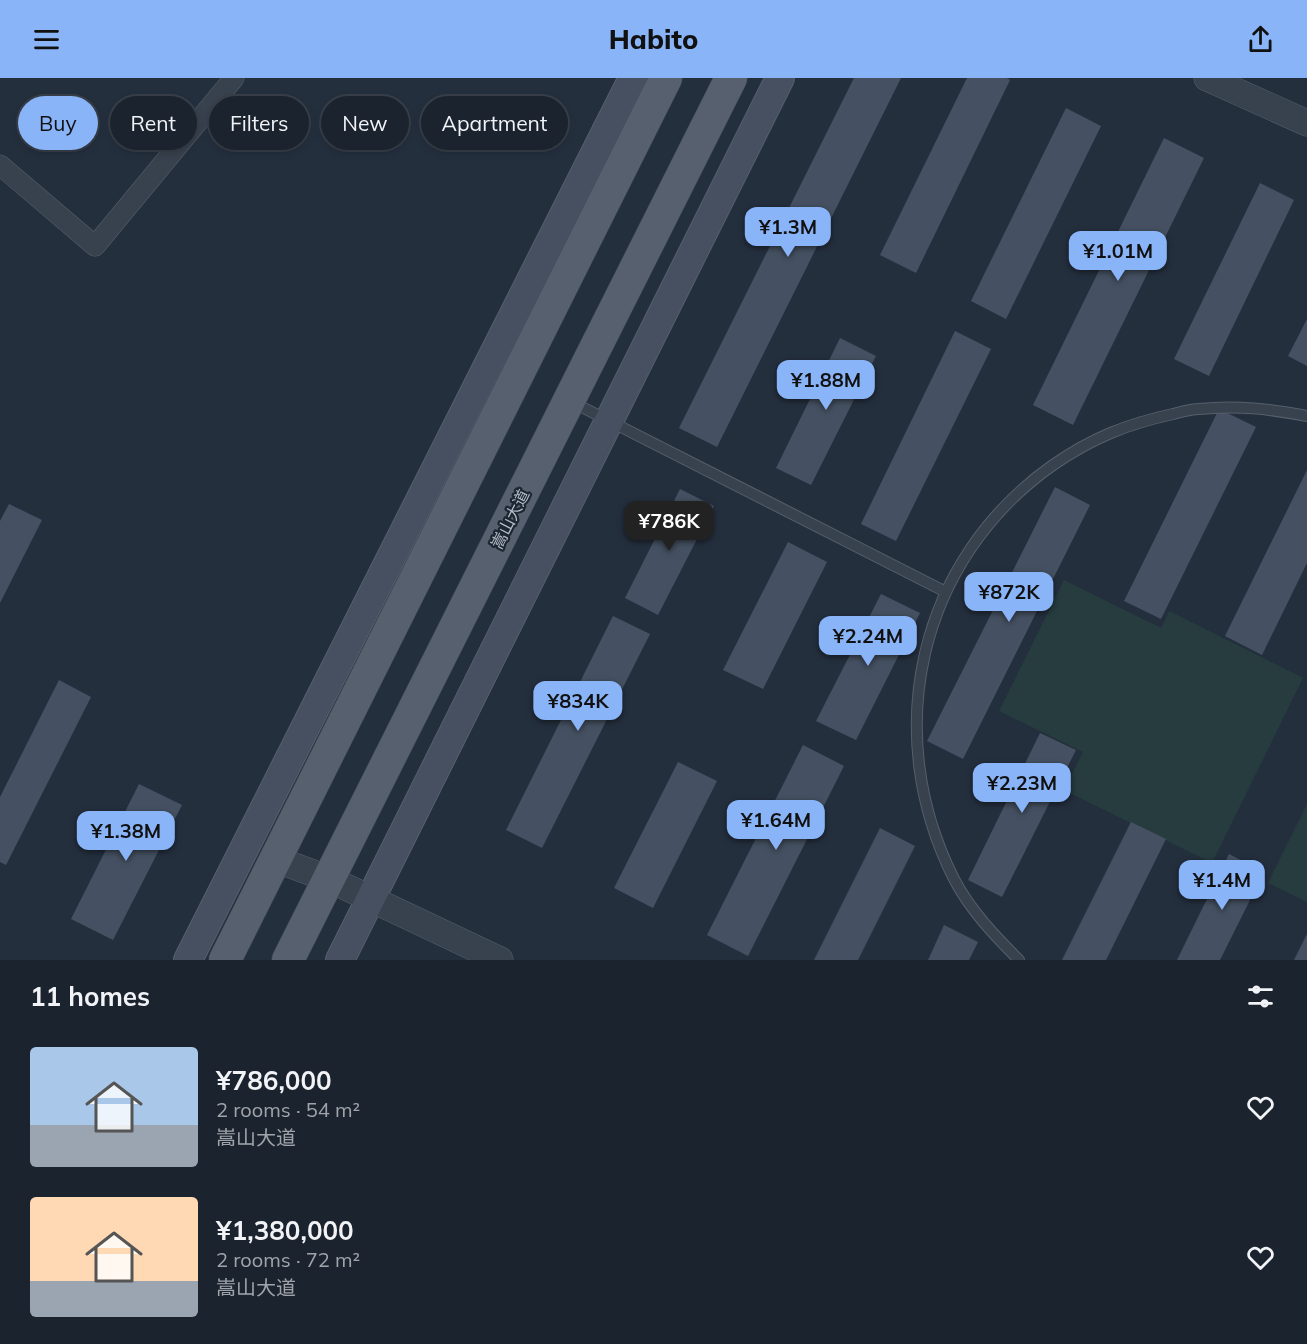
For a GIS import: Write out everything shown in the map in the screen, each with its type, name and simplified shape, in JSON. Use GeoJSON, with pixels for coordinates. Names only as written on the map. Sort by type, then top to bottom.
{"type":"FeatureCollection","features":[{"type":"Feature","properties":{"kind":"main road","name":"嵩山大道"},"geometry":{"type":"LineString","coordinates":[[288,960],[731,78]]}},
{"type":"Feature","properties":{"kind":"main road"},"geometry":{"type":"LineString","coordinates":[[340,960],[780,78]]}},
{"type":"Feature","properties":{"kind":"main road"},"geometry":{"type":"LineString","coordinates":[[188,960],[629,80]]}},
{"type":"Feature","properties":{"kind":"main road"},"geometry":{"type":"LineString","coordinates":[[225,960],[660,90]]}},
{"type":"Feature","properties":{"kind":"street"},"geometry":{"type":"LineString","coordinates":[[0,165],[95,246],[234,78]]}},
{"type":"Feature","properties":{"kind":"street"},"geometry":{"type":"LineString","coordinates":[[1206,78],[1307,123]]}},
{"type":"Feature","properties":{"kind":"street"},"geometry":{"type":"LineString","coordinates":[[629,80],[660,90]]}},
{"type":"Feature","properties":{"kind":"street"},"geometry":{"type":"LineString","coordinates":[[274,859],[329,879],[500,960]]}},
{"type":"Feature","properties":{"kind":"lane"},"geometry":{"type":"LineString","coordinates":[[569,401],[946,592]]}},
{"type":"Feature","properties":{"kind":"lane"},"geometry":{"type":"LineString","coordinates":[[1019,960],[990,931],[955,880],[931,824],[918,764],[916,703],[927,642],[949,584],[982,531],[1026,484],[1078,448],[1136,422],[1198,409],[1262,408],[1307,416]]}},
{"type":"Feature","properties":{"kind":"green space"},"geometry":{"type":"Polygon","coordinates":[[[1064,580],[1161,628],[1169,611],[1303,678],[1212,863],[1064,790],[1083,752],[999,711],[1064,580]]]}},
{"type":"Feature","properties":{"kind":"green space"},"geometry":{"type":"Polygon","coordinates":[[[1307,804],[1307,902],[1268,883],[1307,804]]]}},
{"type":"Feature","properties":{"kind":"building"},"geometry":{"type":"Polygon","coordinates":[[[854,78],[901,78],[717,447],[679,428],[854,78]]]}},
{"type":"Feature","properties":{"kind":"building"},"geometry":{"type":"Polygon","coordinates":[[[967,78],[1007,78],[1010,80],[916,273],[880,255],[967,78]]]}},
{"type":"Feature","properties":{"kind":"building"},"geometry":{"type":"Polygon","coordinates":[[[1066,108],[1101,126],[1006,319],[971,301],[1066,108]]]}},
{"type":"Feature","properties":{"kind":"building"},"geometry":{"type":"Polygon","coordinates":[[[1164,138],[1204,158],[1073,425],[1033,405],[1164,138]]]}},
{"type":"Feature","properties":{"kind":"building"},"geometry":{"type":"Polygon","coordinates":[[[1260,183],[1294,200],[1209,376],[1174,359],[1260,183]]]}},
{"type":"Feature","properties":{"kind":"building"},"geometry":{"type":"Polygon","coordinates":[[[1307,319],[1307,366],[1288,356],[1307,319]]]}},
{"type":"Feature","properties":{"kind":"building"},"geometry":{"type":"Polygon","coordinates":[[[955,331],[991,349],[896,541],[861,524],[955,331]]]}},
{"type":"Feature","properties":{"kind":"building"},"geometry":{"type":"Polygon","coordinates":[[[840,338],[876,356],[811,485],[776,468],[840,338]]]}},
{"type":"Feature","properties":{"kind":"building"},"geometry":{"type":"Polygon","coordinates":[[[1219,409],[1256,427],[1161,619],[1124,601],[1219,409]]]}},
{"type":"Feature","properties":{"kind":"building"},"geometry":{"type":"Polygon","coordinates":[[[1307,470],[1307,563],[1262,655],[1225,636],[1307,470]]]}},
{"type":"Feature","properties":{"kind":"building"},"geometry":{"type":"Polygon","coordinates":[[[1055,487],[1090,505],[963,759],[927,741],[1055,487]]]}},
{"type":"Feature","properties":{"kind":"building"},"geometry":{"type":"Polygon","coordinates":[[[680,489],[714,506],[658,615],[625,598],[680,489]]]}},
{"type":"Feature","properties":{"kind":"building"},"geometry":{"type":"Polygon","coordinates":[[[9,504],[42,520],[0,603],[0,521],[9,504]]]}},
{"type":"Feature","properties":{"kind":"building"},"geometry":{"type":"Polygon","coordinates":[[[788,542],[827,562],[763,689],[723,670],[788,542]]]}},
{"type":"Feature","properties":{"kind":"building"},"geometry":{"type":"Polygon","coordinates":[[[881,594],[920,613],[856,740],[816,721],[881,594]]]}},
{"type":"Feature","properties":{"kind":"building"},"geometry":{"type":"Polygon","coordinates":[[[613,616],[650,634],[542,848],[506,830],[613,616]]]}},
{"type":"Feature","properties":{"kind":"building"},"geometry":{"type":"Polygon","coordinates":[[[59,680],[91,697],[6,865],[0,862],[0,797],[59,680]]]}},
{"type":"Feature","properties":{"kind":"building"},"geometry":{"type":"Polygon","coordinates":[[[1040,733],[1076,750],[1002,897],[968,880],[1040,733]]]}},
{"type":"Feature","properties":{"kind":"building"},"geometry":{"type":"Polygon","coordinates":[[[803,745],[844,766],[748,956],[707,935],[803,745]]]}},
{"type":"Feature","properties":{"kind":"building"},"geometry":{"type":"Polygon","coordinates":[[[678,762],[717,781],[653,908],[614,888],[678,762]]]}},
{"type":"Feature","properties":{"kind":"building"},"geometry":{"type":"Polygon","coordinates":[[[139,784],[182,805],[113,940],[71,919],[139,784]]]}},
{"type":"Feature","properties":{"kind":"building"},"geometry":{"type":"Polygon","coordinates":[[[1131,822],[1166,839],[1106,960],[1062,960],[1131,822]]]}},
{"type":"Feature","properties":{"kind":"building"},"geometry":{"type":"Polygon","coordinates":[[[880,828],[915,846],[858,960],[814,960],[880,828]]]}},
{"type":"Feature","properties":{"kind":"building"},"geometry":{"type":"Polygon","coordinates":[[[1229,854],[1264,872],[1220,960],[1177,960],[1229,854]]]}},
{"type":"Feature","properties":{"kind":"building"},"geometry":{"type":"Polygon","coordinates":[[[944,925],[978,942],[969,960],[928,960],[944,925]]]}},
{"type":"Feature","properties":{"kind":"building"},"geometry":{"type":"Polygon","coordinates":[[[1307,934],[1307,960],[1294,960],[1307,934]]]}}]}
